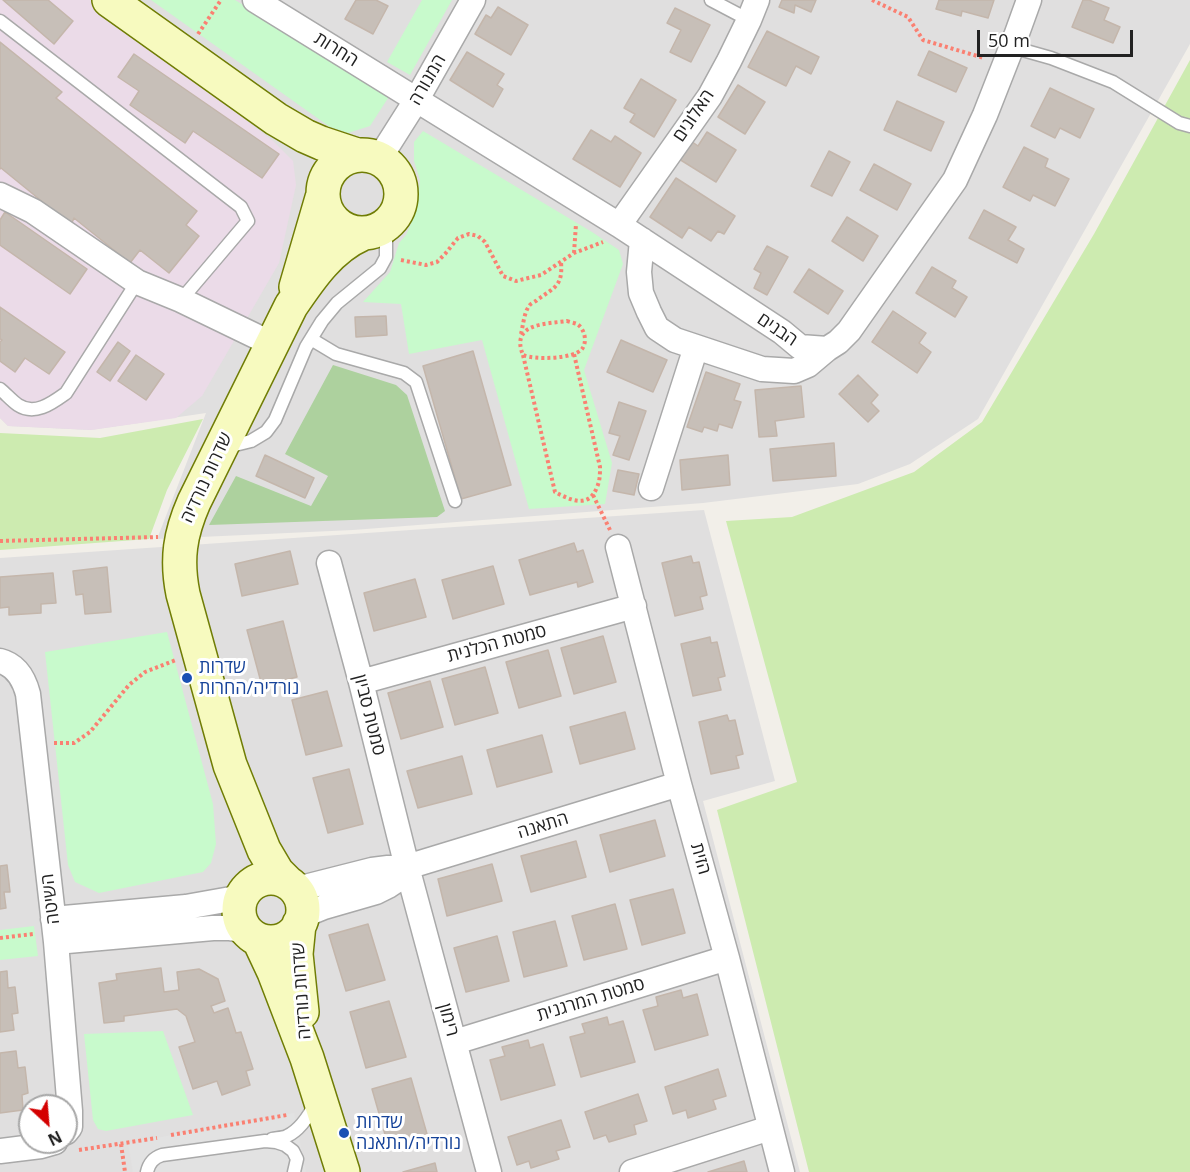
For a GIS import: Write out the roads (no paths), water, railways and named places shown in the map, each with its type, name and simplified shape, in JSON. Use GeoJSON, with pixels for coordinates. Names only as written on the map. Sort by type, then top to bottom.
{"type":"FeatureCollection","features":[{"type":"Feature","properties":{"kind":"street"},"geometry":{"type":"LineString","coordinates":[[109,0],[276,119],[321,143],[390,166],[401,188],[401,200],[397,212],[376,228],[355,233],[344,230],[333,222],[326,211],[320,171],[312,155],[303,143],[276,119]]}},
{"type":"Feature","properties":{"kind":"street","name":"החרות"},"geometry":{"type":"LineString","coordinates":[[255,0],[417,99]]}},
{"type":"Feature","properties":{"kind":"street","name":"המנורה"},"geometry":{"type":"LineString","coordinates":[[368,157],[417,99],[473,0]]}},
{"type":"Feature","properties":{"kind":"street"},"geometry":{"type":"LineString","coordinates":[[642,240],[639,272],[641,293],[657,328],[675,340],[762,369],[794,371],[808,365],[849,331],[955,180],[985,115],[1029,0]]}},
{"type":"Feature","properties":{"kind":"street","name":"האלונים"},"geometry":{"type":"LineString","coordinates":[[619,225],[710,96],[753,10]]}},
{"type":"Feature","properties":{"kind":"street","name":"הבנים"},"geometry":{"type":"LineString","coordinates":[[417,99],[619,225],[782,332],[800,347],[827,350]]}},
{"type":"Feature","properties":{"kind":"street"},"geometry":{"type":"LineString","coordinates":[[323,192],[329,173],[336,165],[346,158],[368,157]]}},
{"type":"Feature","properties":{"kind":"street","name":"שדרות נורדיה"},"geometry":{"type":"LineString","coordinates":[[291,306],[323,192]]}},
{"type":"Feature","properties":{"kind":"street"},"geometry":{"type":"LineString","coordinates":[[0,195],[33,211],[137,282],[182,300],[272,344]]}},
{"type":"Feature","properties":{"kind":"street","name":"שדרות נורדיה"},"geometry":{"type":"LineString","coordinates":[[343,1172],[315,1103],[307,1058],[296,954],[295,903],[264,850],[230,765],[183,594],[179,573],[179,551],[186,521],[194,502],[291,306],[325,260],[341,245],[376,228]]}},
{"type":"Feature","properties":{"kind":"street"},"geometry":{"type":"LineString","coordinates":[[651,489],[696,347]]}},
{"type":"Feature","properties":{"kind":"street","name":"הזית"},"geometry":{"type":"LineString","coordinates":[[618,547],[782,1172]]}},
{"type":"Feature","properties":{"kind":"street","name":"סמטת סביון"},"geometry":{"type":"LineString","coordinates":[[329,563],[407,867]]}},
{"type":"Feature","properties":{"kind":"street","name":"סמטת הכלנית"},"geometry":{"type":"LineString","coordinates":[[361,682],[634,606]]}},
{"type":"Feature","properties":{"kind":"street","name":"השיטה"},"geometry":{"type":"LineString","coordinates":[[7,665],[24,681],[28,694],[55,931],[69,1094]]}},
{"type":"Feature","properties":{"kind":"street","name":"שדרות נורדיה"},"geometry":{"type":"LineString","coordinates":[[230,765],[245,880],[244,895]]}},
{"type":"Feature","properties":{"kind":"street","name":"התאנה"},"geometry":{"type":"LineString","coordinates":[[295,903],[324,907],[382,889],[397,880],[407,867],[679,784]]}},
{"type":"Feature","properties":{"kind":"street","name":"רימון"},"geometry":{"type":"LineString","coordinates":[[407,867],[489,1172]]}},
{"type":"Feature","properties":{"kind":"street"},"geometry":{"type":"LineString","coordinates":[[55,931],[229,928],[269,942],[279,941],[294,932],[295,903],[279,880],[260,881],[252,885],[244,895],[239,909],[240,918],[253,935]]}},
{"type":"Feature","properties":{"kind":"street"},"geometry":{"type":"LineString","coordinates":[[55,931],[244,895]]}},
{"type":"Feature","properties":{"kind":"street","name":"שדרות נורדיה"},"geometry":{"type":"LineString","coordinates":[[253,935],[274,972],[307,1058]]}},
{"type":"Feature","properties":{"kind":"street","name":"סמטת המרגנית"},"geometry":{"type":"LineString","coordinates":[[455,1042],[727,958]]}},
{"type":"Feature","properties":{"kind":"street"},"geometry":{"type":"LineString","coordinates":[[632,1172],[770,1128]]}},
{"type":"Feature","properties":{"kind":"street"},"geometry":{"type":"LineString","coordinates":[[0,1151],[18,1148]]}},
{"type":"Feature","properties":{"kind":"lane"},"geometry":{"type":"LineString","coordinates":[[711,0],[753,10]]}},
{"type":"Feature","properties":{"kind":"lane"},"geometry":{"type":"LineString","coordinates":[[0,21],[241,207],[248,221],[182,300]]}},
{"type":"Feature","properties":{"kind":"lane"},"geometry":{"type":"LineString","coordinates":[[1008,55],[1051,58],[1113,82],[1179,123],[1190,126]]}},
{"type":"Feature","properties":{"kind":"lane"},"geometry":{"type":"LineString","coordinates":[[220,449],[251,441],[266,432],[275,420],[306,347],[322,321],[336,303],[380,268],[386,257],[386,237],[376,228]]}},
{"type":"Feature","properties":{"kind":"lane"},"geometry":{"type":"LineString","coordinates":[[0,389],[20,406],[36,410],[51,404],[66,393],[137,282]]}},
{"type":"Feature","properties":{"kind":"lane"},"geometry":{"type":"LineString","coordinates":[[311,339],[336,354],[404,373],[416,382],[455,501]]}},
{"type":"Feature","properties":{"kind":"lane"},"geometry":{"type":"LineString","coordinates":[[147,1172],[150,1162],[162,1155],[287,1136],[296,1130],[315,1103]]}},
{"type":"Feature","properties":{"kind":"lane"},"geometry":{"type":"LineString","coordinates":[[265,1141],[285,1145],[293,1151],[297,1159],[294,1172]]}},
{"type":"Feature","properties":{"kind":"place","name":"שדרות נורדיה/החרות"},"geometry":{"type":"Point","coordinates":[187,678]}},
{"type":"Feature","properties":{"kind":"place","name":"שדרות נורדיה/התאנה"},"geometry":{"type":"Point","coordinates":[344,1133]}}]}
